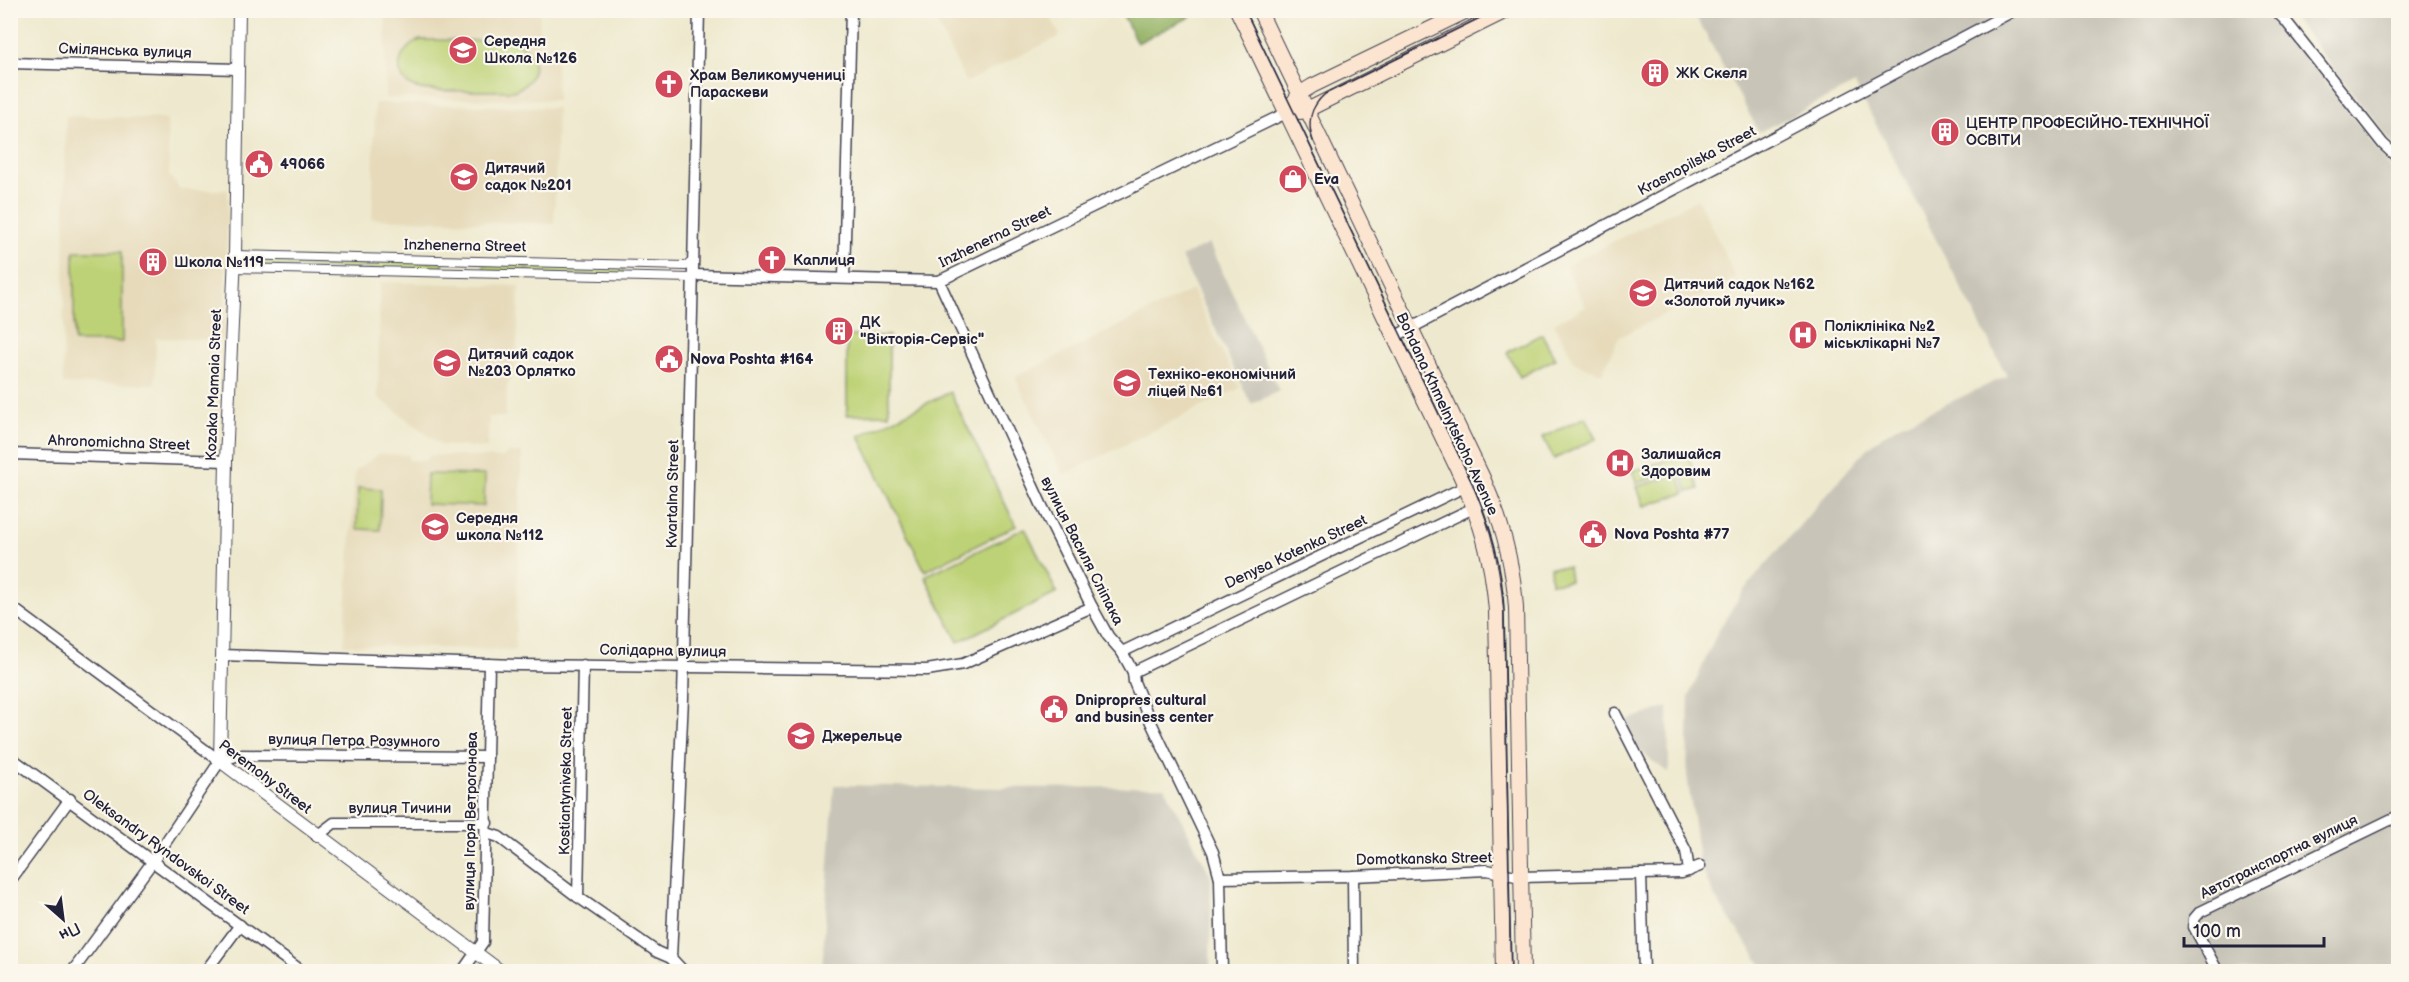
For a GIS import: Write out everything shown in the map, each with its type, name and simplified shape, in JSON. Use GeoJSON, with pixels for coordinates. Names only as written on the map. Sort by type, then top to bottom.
{"type":"FeatureCollection","features":[{"type":"Feature","properties":{"kind":"main road","name":"Bohdana Khmelnytskoho Avenue"},"geometry":{"type":"LineString","coordinates":[[1237,10],[1465,487],[1488,550],[1495,591],[1503,972]]}},
{"type":"Feature","properties":{"kind":"main road","name":"Bohdana Khmelnytskoho Avenue"},"geometry":{"type":"LineString","coordinates":[[1259,10],[1483,478],[1506,536],[1515,587],[1523,972]]}},
{"type":"Feature","properties":{"kind":"main road"},"geometry":{"type":"LineString","coordinates":[[1286,113],[1299,94],[1469,10]]}},
{"type":"Feature","properties":{"kind":"main road"},"geometry":{"type":"LineString","coordinates":[[1286,113],[1307,110],[1508,10]]}},
{"type":"Feature","properties":{"kind":"main road"},"geometry":{"type":"LineString","coordinates":[[1410,39],[1418,55]]}},
{"type":"Feature","properties":{"kind":"street","name":"Kozaka Mamaia Street"},"geometry":{"type":"LineString","coordinates":[[220,761],[226,461],[235,261],[239,10]]}},
{"type":"Feature","properties":{"kind":"street","name":"Kvartalna Street"},"geometry":{"type":"LineString","coordinates":[[671,958],[684,666],[699,10]]}},
{"type":"Feature","properties":{"kind":"street"},"geometry":{"type":"LineString","coordinates":[[844,278],[851,10]]}},
{"type":"Feature","properties":{"kind":"street","name":"Krasnopilska Street"},"geometry":{"type":"LineString","coordinates":[[1394,337],[2015,10]]}},
{"type":"Feature","properties":{"kind":"street"},"geometry":{"type":"LineString","coordinates":[[2275,10],[2383,144],[2398,158]]}},
{"type":"Feature","properties":{"kind":"street","name":"Смілянська вулиця"},"geometry":{"type":"LineString","coordinates":[[10,63],[238,69]]}},
{"type":"Feature","properties":{"kind":"street","name":"Inzhenerna Street"},"geometry":{"type":"LineString","coordinates":[[235,261],[692,276],[939,281],[1286,113]]}},
{"type":"Feature","properties":{"kind":"street","name":"Inzhenerna Street"},"geometry":{"type":"LineString","coordinates":[[235,261],[445,261],[455,259],[686,266],[693,261]]}},
{"type":"Feature","properties":{"kind":"street","name":"вулиця Василя Сліпака"},"geometry":{"type":"LineString","coordinates":[[939,281],[1001,419],[1092,607],[1108,636],[1122,652],[1133,672],[1134,682],[1148,716],[1213,852],[1220,878],[1222,972]]}},
{"type":"Feature","properties":{"kind":"street","name":"Ahronomichna Street"},"geometry":{"type":"LineString","coordinates":[[10,454],[226,461]]}},
{"type":"Feature","properties":{"kind":"street","name":"Denysa Kotenka Street"},"geometry":{"type":"LineString","coordinates":[[1122,652],[1483,478]]}},
{"type":"Feature","properties":{"kind":"street"},"geometry":{"type":"LineString","coordinates":[[1133,672],[1492,499]]}},
{"type":"Feature","properties":{"kind":"street","name":"Peremohy Street"},"geometry":{"type":"LineString","coordinates":[[10,606],[502,972]]}},
{"type":"Feature","properties":{"kind":"street","name":"Солідарна вулиця"},"geometry":{"type":"LineString","coordinates":[[222,655],[489,664],[907,670],[948,667],[978,658],[1092,607]]}},
{"type":"Feature","properties":{"kind":"street","name":"вулиця Ігоря Ветрогонова"},"geometry":{"type":"LineString","coordinates":[[462,972],[483,942],[489,664]]}},
{"type":"Feature","properties":{"kind":"street","name":"Kostiantynivska Street"},"geometry":{"type":"LineString","coordinates":[[578,897],[583,665]]}},
{"type":"Feature","properties":{"kind":"street"},"geometry":{"type":"LineString","coordinates":[[1615,713],[1686,851],[1689,870]]}},
{"type":"Feature","properties":{"kind":"street","name":"вулиця Петра Розумного"},"geometry":{"type":"LineString","coordinates":[[220,761],[239,755],[488,758]]}},
{"type":"Feature","properties":{"kind":"street","name":"Oleksandry Ryndovskoi Street"},"geometry":{"type":"LineString","coordinates":[[10,758],[70,799],[303,972]]}},
{"type":"Feature","properties":{"kind":"street"},"geometry":{"type":"LineString","coordinates":[[72,972],[153,861],[220,761]]}},
{"type":"Feature","properties":{"kind":"street"},"geometry":{"type":"LineString","coordinates":[[10,881],[70,799]]}},
{"type":"Feature","properties":{"kind":"street","name":"Автотранспортна вулиця"},"geometry":{"type":"LineString","coordinates":[[2218,972],[2194,927],[2194,919],[2200,912],[2398,816]]}},
{"type":"Feature","properties":{"kind":"street","name":"вулиця Тичини"},"geometry":{"type":"LineString","coordinates":[[317,836],[334,823],[487,828]]}},
{"type":"Feature","properties":{"kind":"street"},"geometry":{"type":"LineString","coordinates":[[487,828],[578,897],[657,952],[671,958],[684,972]]}},
{"type":"Feature","properties":{"kind":"street","name":"Domotkanska Street"},"geometry":{"type":"LineString","coordinates":[[1220,878],[1353,876],[1487,870],[1521,877],[1682,873],[1700,866]]}},
{"type":"Feature","properties":{"kind":"street"},"geometry":{"type":"LineString","coordinates":[[1641,874],[1644,972]]}},
{"type":"Feature","properties":{"kind":"street"},"geometry":{"type":"LineString","coordinates":[[1353,876],[1354,972]]}},
{"type":"Feature","properties":{"kind":"street"},"geometry":{"type":"LineString","coordinates":[[205,972],[240,925]]}},
{"type":"Feature","properties":{"kind":"shaded area","name":"Середня Школа №126"},"geometry":{"type":"Polygon","coordinates":[[[396,10],[540,11],[538,42],[542,59],[556,59],[557,100],[385,98],[386,13],[395,13],[396,10]]]}},
{"type":"Feature","properties":{"kind":"shaded area"},"geometry":{"type":"Polygon","coordinates":[[[953,10],[1047,11],[1060,36],[966,82],[935,19],[953,10]]]}},
{"type":"Feature","properties":{"kind":"shaded area"},"geometry":{"type":"Polygon","coordinates":[[[1693,11],[2268,11],[2282,25],[2398,177],[2398,971],[1766,971],[1716,899],[1700,866],[1687,775],[1689,697],[1718,631],[1743,591],[1859,457],[1878,439],[1898,426],[2007,376],[1855,84],[1759,132],[1693,11]]]}},
{"type":"Feature","properties":{"kind":"shaded area"},"geometry":{"type":"Polygon","coordinates":[[[2288,11],[2398,11],[2398,148],[2392,143],[2288,11]]]}},
{"type":"Feature","properties":{"kind":"shaded area","name":"Дитячий садок №201"},"geometry":{"type":"Polygon","coordinates":[[[375,103],[557,108],[554,224],[372,219],[375,103]]]}},
{"type":"Feature","properties":{"kind":"shaded area"},"geometry":{"type":"Polygon","coordinates":[[[66,116],[167,119],[169,176],[181,190],[228,190],[224,340],[156,338],[155,384],[63,384],[66,116]]]}},
{"type":"Feature","properties":{"kind":"shaded area","name":"Дитячий садок №162 «Золотой лучик»"},"geometry":{"type":"Polygon","coordinates":[[[1698,199],[1736,278],[1619,337],[1602,373],[1575,363],[1554,323],[1586,307],[1565,266],[1698,199]]]}},
{"type":"Feature","properties":{"kind":"shaded area"},"geometry":{"type":"Polygon","coordinates":[[[1209,244],[1279,391],[1251,404],[1181,257],[1209,244]]]}},
{"type":"Feature","properties":{"kind":"shaded area","name":"Дитячий садок №203 Орлятко"},"geometry":{"type":"Polygon","coordinates":[[[380,282],[519,286],[516,368],[507,385],[505,417],[489,417],[487,448],[441,445],[378,397],[380,282]]]}},
{"type":"Feature","properties":{"kind":"shaded area","name":"Техніко-економічний ліцей №61"},"geometry":{"type":"Polygon","coordinates":[[[1192,290],[1240,388],[1063,475],[1015,377],[1192,290]]]}},
{"type":"Feature","properties":{"kind":"shaded area","name":"Середня школа №112"},"geometry":{"type":"Polygon","coordinates":[[[508,453],[522,453],[515,650],[344,645],[355,471],[379,454],[408,455],[408,460],[425,461],[430,455],[502,458],[508,453]]]}},
{"type":"Feature","properties":{"kind":"shaded area"},"geometry":{"type":"Polygon","coordinates":[[[1668,707],[1669,773],[1647,757],[1636,744],[1625,721],[1668,707]]]}},
{"type":"Feature","properties":{"kind":"shaded area"},"geometry":{"type":"Polygon","coordinates":[[[834,785],[1003,788],[1164,787],[1211,876],[1210,971],[822,971],[834,785]]]}},
{"type":"Feature","properties":{"kind":"green space"},"geometry":{"type":"Polygon","coordinates":[[[1121,11],[1187,11],[1190,17],[1137,43],[1121,11]]]}},
{"type":"Feature","properties":{"kind":"green space"},"geometry":{"type":"Polygon","coordinates":[[[420,40],[513,41],[529,52],[534,66],[532,74],[522,87],[513,91],[444,91],[411,86],[401,74],[400,61],[408,48],[420,40]]]}},
{"type":"Feature","properties":{"kind":"green space"},"geometry":{"type":"Polygon","coordinates":[[[74,251],[122,251],[122,342],[74,342],[74,251]]]}},
{"type":"Feature","properties":{"kind":"green space"},"geometry":{"type":"Polygon","coordinates":[[[248,257],[360,260],[359,269],[248,266],[248,257]]]}},
{"type":"Feature","properties":{"kind":"green space"},"geometry":{"type":"Polygon","coordinates":[[[362,260],[443,262],[443,271],[362,269],[362,260]]]}},
{"type":"Feature","properties":{"kind":"green space"},"geometry":{"type":"Polygon","coordinates":[[[484,263],[526,264],[526,273],[484,272],[484,263]]]}},
{"type":"Feature","properties":{"kind":"green space"},"geometry":{"type":"Polygon","coordinates":[[[529,265],[624,267],[624,276],[529,274],[529,265]]]}},
{"type":"Feature","properties":{"kind":"green space"},"geometry":{"type":"Polygon","coordinates":[[[1542,334],[1555,359],[1520,377],[1507,352],[1542,334]]]}},
{"type":"Feature","properties":{"kind":"green space"},"geometry":{"type":"Polygon","coordinates":[[[847,336],[889,336],[889,414],[847,415],[847,336]]]}},
{"type":"Feature","properties":{"kind":"green space"},"geometry":{"type":"Polygon","coordinates":[[[950,392],[1016,526],[925,571],[859,436],[950,392]]]}},
{"type":"Feature","properties":{"kind":"green space"},"geometry":{"type":"Polygon","coordinates":[[[1586,417],[1596,439],[1554,459],[1543,437],[1586,417]]]}},
{"type":"Feature","properties":{"kind":"green space"},"geometry":{"type":"Polygon","coordinates":[[[1688,454],[1699,489],[1688,492],[1680,470],[1637,483],[1632,471],[1688,454]]]}},
{"type":"Feature","properties":{"kind":"green space"},"geometry":{"type":"Polygon","coordinates":[[[427,474],[485,475],[484,506],[426,504],[427,474]]]}},
{"type":"Feature","properties":{"kind":"green space"},"geometry":{"type":"Polygon","coordinates":[[[1678,474],[1685,493],[1644,506],[1637,487],[1678,474]]]}},
{"type":"Feature","properties":{"kind":"green space"},"geometry":{"type":"Polygon","coordinates":[[[358,488],[381,489],[380,530],[357,529],[358,488]]]}},
{"type":"Feature","properties":{"kind":"green space"},"geometry":{"type":"Polygon","coordinates":[[[1025,528],[1057,593],[958,642],[925,576],[1025,528]]]}},
{"type":"Feature","properties":{"kind":"green space"},"geometry":{"type":"Polygon","coordinates":[[[1550,567],[1568,567],[1570,581],[1551,583],[1550,567]]]}},
{"type":"Feature","properties":{"kind":"tram line"},"geometry":{"type":"LineString","coordinates":[[1245,10],[1472,483],[1485,514],[1494,545],[1501,577],[1504,610],[1511,972]]}},
{"type":"Feature","properties":{"kind":"tram line"},"geometry":{"type":"LineString","coordinates":[[1313,141],[1310,128],[1311,116],[1316,104],[1325,94],[1496,10]]}},
{"type":"Feature","properties":{"kind":"place","name":"Середня Школа №126"},"geometry":{"type":"Point","coordinates":[463,50]}},
{"type":"Feature","properties":{"kind":"place","name":"ЖК Скеля"},"geometry":{"type":"Point","coordinates":[1655,73]}},
{"type":"Feature","properties":{"kind":"place","name":"Храм Великомучениці Параскеви"},"geometry":{"type":"Point","coordinates":[669,84]}},
{"type":"Feature","properties":{"kind":"place","name":"ЦЕНТР ПРОФЕСІЙНО-ТЕХНІЧНОЇ ОСВІТИ"},"geometry":{"type":"Point","coordinates":[1945,132]}},
{"type":"Feature","properties":{"kind":"place","name":"49066"},"geometry":{"type":"Point","coordinates":[259,164]}},
{"type":"Feature","properties":{"kind":"place","name":"Дитячий садок №201"},"geometry":{"type":"Point","coordinates":[464,177]}},
{"type":"Feature","properties":{"kind":"place","name":"Eva"},"geometry":{"type":"Point","coordinates":[1293,179]}},
{"type":"Feature","properties":{"kind":"place","name":"Каплиця"},"geometry":{"type":"Point","coordinates":[772,260]}},
{"type":"Feature","properties":{"kind":"place","name":"Школа №119"},"geometry":{"type":"Point","coordinates":[153,262]}},
{"type":"Feature","properties":{"kind":"place","name":"Дитячий садок №162 «Золотой лучик»"},"geometry":{"type":"Point","coordinates":[1643,293]}},
{"type":"Feature","properties":{"kind":"place","name":"ДК \"Вікторія-Сервіс\""},"geometry":{"type":"Point","coordinates":[839,331]}},
{"type":"Feature","properties":{"kind":"place","name":"Поліклініка №2 міськлікарні №7"},"geometry":{"type":"Point","coordinates":[1803,335]}},
{"type":"Feature","properties":{"kind":"place","name":"Nova Poshta #164"},"geometry":{"type":"Point","coordinates":[669,359]}},
{"type":"Feature","properties":{"kind":"place","name":"Дитячий садок №203 Орлятко"},"geometry":{"type":"Point","coordinates":[447,363]}},
{"type":"Feature","properties":{"kind":"place","name":"Техніко-економічний ліцей №61"},"geometry":{"type":"Point","coordinates":[1127,383]}},
{"type":"Feature","properties":{"kind":"place","name":"Залишайся Здоровим"},"geometry":{"type":"Point","coordinates":[1620,463]}},
{"type":"Feature","properties":{"kind":"place","name":"Середня школа №112"},"geometry":{"type":"Point","coordinates":[435,527]}},
{"type":"Feature","properties":{"kind":"place","name":"Nova Poshta #77"},"geometry":{"type":"Point","coordinates":[1593,534]}},
{"type":"Feature","properties":{"kind":"place","name":"Dnipropres cultural and business center"},"geometry":{"type":"Point","coordinates":[1054,709]}},
{"type":"Feature","properties":{"kind":"place","name":"Джерельце"},"geometry":{"type":"Point","coordinates":[801,736]}}]}
